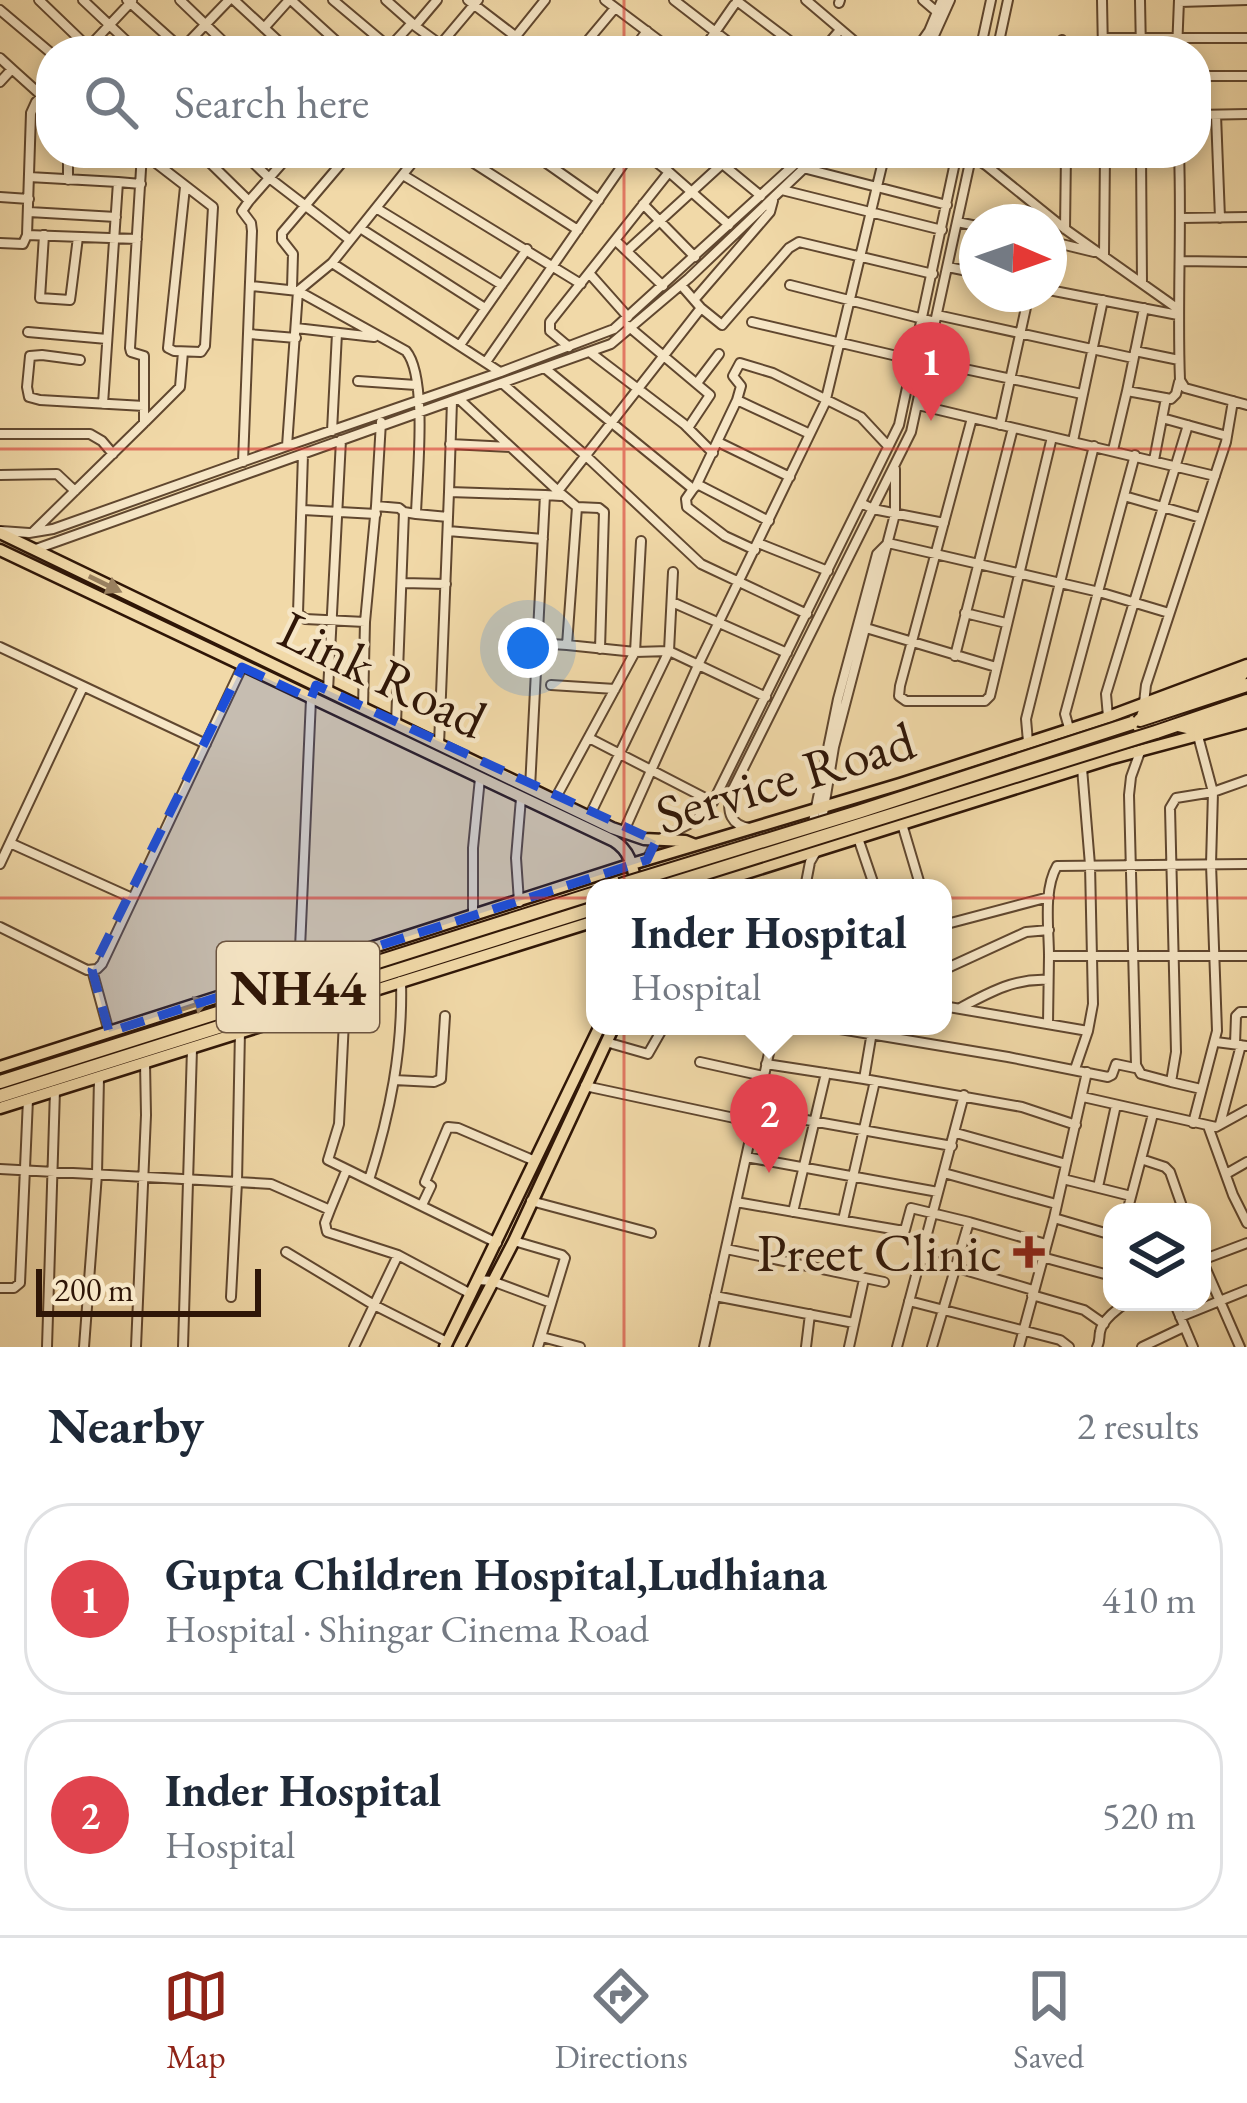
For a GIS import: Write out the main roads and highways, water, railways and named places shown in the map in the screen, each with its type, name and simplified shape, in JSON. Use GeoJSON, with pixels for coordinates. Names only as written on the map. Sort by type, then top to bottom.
{"type":"FeatureCollection","features":[{"type":"Feature","properties":{"kind":"highway"},"geometry":{"type":"LineString","coordinates":[[1142,719],[1147,706],[1233,679],[1247,666]]}},
{"type":"Feature","properties":{"kind":"highway"},"geometry":{"type":"LineString","coordinates":[[638,879],[1247,685]]}},
{"type":"Feature","properties":{"kind":"highway"},"geometry":{"type":"LineString","coordinates":[[687,879],[1247,701]]}},
{"type":"Feature","properties":{"kind":"highway"},"geometry":{"type":"LineString","coordinates":[[1177,725],[1195,729],[1247,718]]}},
{"type":"Feature","properties":{"kind":"highway","name":"NH44"},"geometry":{"type":"LineString","coordinates":[[0,1082],[586,895]]}},
{"type":"Feature","properties":{"kind":"highway","name":"NH44"},"geometry":{"type":"LineString","coordinates":[[0,1096],[586,911]]}},
{"type":"Feature","properties":{"kind":"main road","name":"Link Road"},"geometry":{"type":"LineString","coordinates":[[0,532],[440,745],[621,845],[632,864]]}},
{"type":"Feature","properties":{"kind":"main road","name":"Link Road"},"geometry":{"type":"LineString","coordinates":[[0,550],[480,778],[554,801],[624,833],[697,846]]}},
{"type":"Feature","properties":{"kind":"main road","name":"Service Road"},"geometry":{"type":"LineString","coordinates":[[587,879],[900,784],[1247,666]]}},
{"type":"Feature","properties":{"kind":"main road","name":"Service Road"},"geometry":{"type":"LineString","coordinates":[[730,879],[1247,718]]}},
{"type":"Feature","properties":{"kind":"main road"},"geometry":{"type":"LineString","coordinates":[[697,846],[706,879]]}},
{"type":"Feature","properties":{"kind":"main road"},"geometry":{"type":"LineString","coordinates":[[632,864],[635,879]]}},
{"type":"Feature","properties":{"kind":"main road","name":"Service Road"},"geometry":{"type":"LineString","coordinates":[[1,1063],[586,879]]}},
{"type":"Feature","properties":{"kind":"main road"},"geometry":{"type":"LineString","coordinates":[[0,1108],[586,924]]}},
{"type":"Feature","properties":{"kind":"main road"},"geometry":{"type":"LineString","coordinates":[[450,1345],[470,1294],[485,1280],[496,1243],[596,1035]]}},
{"type":"Feature","properties":{"kind":"main road"},"geometry":{"type":"LineString","coordinates":[[450,1345],[485,1280],[514,1241],[610,1035]]}},
{"type":"Feature","properties":{"kind":"place","name":"Gupta Children Hospital,Ludhiana"},"geometry":{"type":"Point","coordinates":[931,421]}},
{"type":"Feature","properties":{"kind":"place","name":"Inder Hospital"},"geometry":{"type":"Point","coordinates":[769,1173]}},
{"type":"Feature","properties":{"kind":"place","name":"Preet Clinic"},"geometry":{"type":"Point","coordinates":[1029,1252]}}]}
